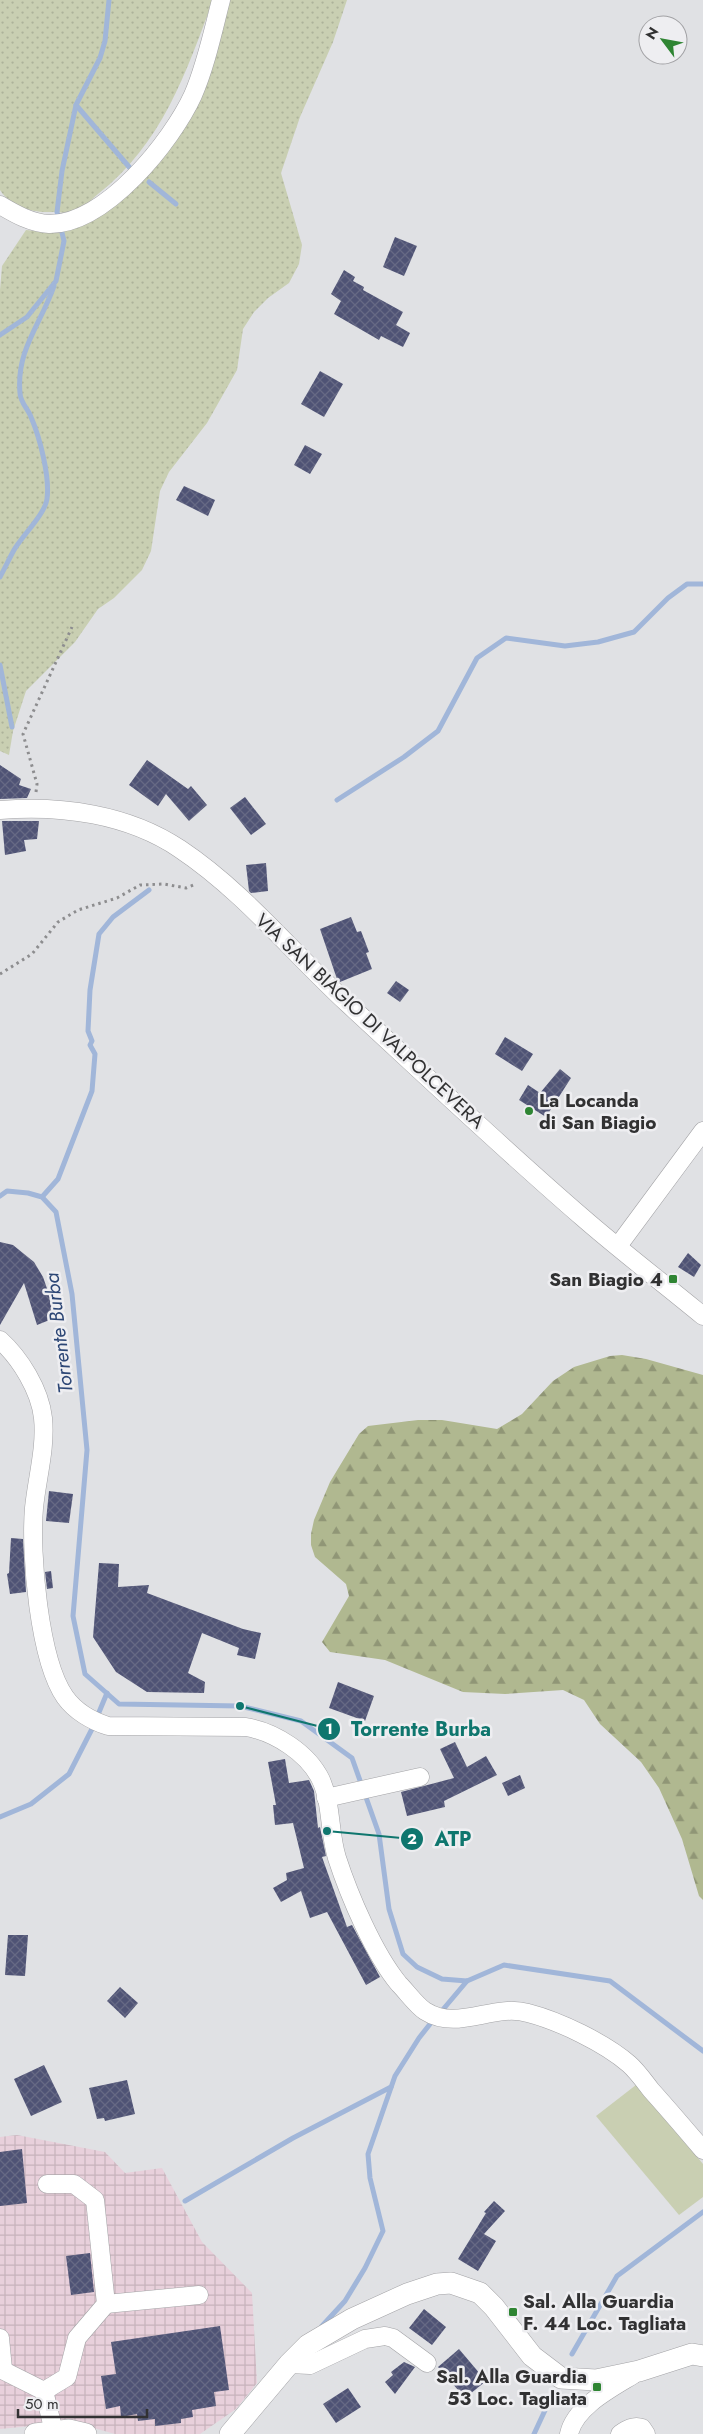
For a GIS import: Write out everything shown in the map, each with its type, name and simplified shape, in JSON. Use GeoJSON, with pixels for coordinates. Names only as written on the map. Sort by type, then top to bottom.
{"type":"FeatureCollection","features":[{"type":"Feature","properties":{"kind":"main road"},"geometry":{"type":"LineString","coordinates":[[230,2434],[289,2364],[308,2345],[352,2319],[407,2294],[437,2284],[451,2283],[480,2294],[494,2307],[532,2356],[562,2378],[596,2380],[639,2371],[692,2354],[703,2356]]}},
{"type":"Feature","properties":{"kind":"main road"},"geometry":{"type":"LineString","coordinates":[[45,2433],[69,2430],[86,2434]]}},
{"type":"Feature","properties":{"kind":"street"},"geometry":{"type":"LineString","coordinates":[[0,205],[33,221],[50,224],[70,220],[94,211],[132,180],[162,146],[193,94],[221,0]]}},
{"type":"Feature","properties":{"kind":"street","name":"VIA SAN BIAGIO DI VALPOLCEVERA"},"geometry":{"type":"LineString","coordinates":[[0,810],[34,808],[75,811],[134,826],[180,848],[252,909],[371,1025],[583,1218],[703,1316]]}},
{"type":"Feature","properties":{"kind":"street"},"geometry":{"type":"LineString","coordinates":[[618,1246],[703,1130]]}},
{"type":"Feature","properties":{"kind":"street"},"geometry":{"type":"LineString","coordinates":[[0,1340],[11,1350],[28,1377],[43,1416],[44,1438],[34,1509],[35,1576],[39,1614],[52,1667],[65,1698],[95,1722],[108,1726],[246,1727],[259,1729],[292,1748],[308,1762],[321,1780],[337,1857],[354,1901],[378,1950],[393,1974],[424,2010],[440,2018],[458,2020],[511,2010],[528,2013],[600,2043],[630,2065],[703,2150]]}},
{"type":"Feature","properties":{"kind":"street"},"geometry":{"type":"LineString","coordinates":[[326,1798],[420,1777]]}},
{"type":"Feature","properties":{"kind":"street"},"geometry":{"type":"LineString","coordinates":[[47,2184],[74,2184],[95,2200],[106,2304]]}},
{"type":"Feature","properties":{"kind":"street"},"geometry":{"type":"LineString","coordinates":[[44,2391],[67,2377],[77,2338],[106,2304],[199,2295]]}},
{"type":"Feature","properties":{"kind":"street"},"geometry":{"type":"LineString","coordinates":[[289,2364],[310,2366],[365,2339],[385,2336],[402,2344],[427,2364]]}},
{"type":"Feature","properties":{"kind":"street"},"geometry":{"type":"LineString","coordinates":[[0,2338],[2,2369],[44,2391]]}},
{"type":"Feature","properties":{"kind":"street"},"geometry":{"type":"LineString","coordinates":[[569,2434],[575,2418],[614,2386],[639,2371]]}},
{"type":"Feature","properties":{"kind":"street"},"geometry":{"type":"LineString","coordinates":[[44,2391],[45,2433]]}},
{"type":"Feature","properties":{"kind":"street"},"geometry":{"type":"LineString","coordinates":[[620,2434],[627,2429],[639,2427],[646,2434]]}},
{"type":"Feature","properties":{"kind":"path"},"geometry":{"type":"LineString","coordinates":[[34,808],[37,784],[23,734],[72,627]]}},
{"type":"Feature","properties":{"kind":"path"},"geometry":{"type":"LineString","coordinates":[[0,974],[32,954],[58,922],[78,910],[117,898],[140,885],[164,884],[186,888],[197,885],[190,879]]}},
{"type":"Feature","properties":{"kind":"shaded area"},"geometry":{"type":"Polygon","coordinates":[[[17,2135],[105,2152],[125,2173],[162,2168],[202,2242],[252,2293],[257,2383],[236,2409],[200,2434],[115,2434],[72,2422],[0,2429],[0,2137],[17,2135]]]}},
{"type":"Feature","properties":{"kind":"green space"},"geometry":{"type":"Polygon","coordinates":[[[0,0],[213,0],[182,80],[155,130],[139,153],[120,174],[77,211],[64,213],[29,210],[15,204],[4,196],[0,190],[0,0]]]}},
{"type":"Feature","properties":{"kind":"green space"},"geometry":{"type":"Polygon","coordinates":[[[229,0],[347,0],[333,42],[300,117],[281,173],[302,245],[299,264],[289,283],[268,298],[254,312],[243,329],[237,370],[207,423],[169,472],[160,491],[151,551],[142,570],[114,598],[98,609],[75,642],[26,691],[13,731],[9,755],[0,751],[0,290],[2,266],[26,230],[46,232],[89,223],[124,199],[160,160],[229,0]]]}},
{"type":"Feature","properties":{"kind":"green space"},"geometry":{"type":"Polygon","coordinates":[[[622,1355],[646,1359],[703,1375],[703,1900],[699,1896],[682,1839],[659,1788],[641,1762],[600,1724],[584,1700],[563,1690],[505,1694],[463,1692],[385,1660],[330,1652],[322,1642],[349,1596],[346,1584],[315,1557],[311,1545],[311,1534],[314,1520],[330,1482],[359,1434],[368,1426],[418,1420],[442,1420],[497,1429],[522,1414],[553,1381],[574,1367],[610,1356],[622,1355]]]}},
{"type":"Feature","properties":{"kind":"green space"},"geometry":{"type":"Polygon","coordinates":[[[636,2085],[703,2164],[703,2197],[679,2215],[596,2116],[636,2085]]]}},
{"type":"Feature","properties":{"kind":"building"},"geometry":{"type":"Polygon","coordinates":[[[395,237],[417,246],[404,276],[383,267],[395,237]]]}},
{"type":"Feature","properties":{"kind":"building"},"geometry":{"type":"Polygon","coordinates":[[[344,270],[355,277],[353,281],[364,287],[363,290],[403,312],[396,325],[410,333],[403,347],[381,336],[379,340],[334,314],[341,301],[331,294],[344,270]]]}},
{"type":"Feature","properties":{"kind":"building"},"geometry":{"type":"Polygon","coordinates":[[[320,371],[343,384],[324,417],[301,404],[320,371]]]}},
{"type":"Feature","properties":{"kind":"building"},"geometry":{"type":"Polygon","coordinates":[[[305,445],[322,454],[310,474],[294,465],[305,445]]]}},
{"type":"Feature","properties":{"kind":"building"},"geometry":{"type":"Polygon","coordinates":[[[184,486],[215,500],[208,516],[176,500],[184,486]]]}},
{"type":"Feature","properties":{"kind":"building"},"geometry":{"type":"Polygon","coordinates":[[[147,760],[188,789],[191,786],[207,805],[189,821],[166,794],[158,806],[129,785],[147,760]]]}},
{"type":"Feature","properties":{"kind":"building"},"geometry":{"type":"Polygon","coordinates":[[[0,765],[21,779],[19,785],[31,789],[27,798],[0,799],[0,765]]]}},
{"type":"Feature","properties":{"kind":"building"},"geometry":{"type":"Polygon","coordinates":[[[245,797],[266,824],[251,835],[230,808],[245,797]]]}},
{"type":"Feature","properties":{"kind":"building"},"geometry":{"type":"Polygon","coordinates":[[[2,821],[39,821],[37,839],[24,840],[26,851],[5,855],[2,821]]]}},
{"type":"Feature","properties":{"kind":"building"},"geometry":{"type":"Polygon","coordinates":[[[266,863],[268,891],[251,893],[249,891],[246,865],[266,863]]]}},
{"type":"Feature","properties":{"kind":"building"},"geometry":{"type":"Polygon","coordinates":[[[351,917],[357,932],[361,931],[369,952],[366,953],[372,969],[340,982],[337,979],[320,929],[351,917]]]}},
{"type":"Feature","properties":{"kind":"building"},"geometry":{"type":"Polygon","coordinates":[[[396,981],[409,990],[400,1002],[387,993],[396,981]]]}},
{"type":"Feature","properties":{"kind":"building"},"geometry":{"type":"Polygon","coordinates":[[[505,1037],[533,1054],[522,1071],[495,1054],[505,1037]]]}},
{"type":"Feature","properties":{"kind":"building"},"geometry":{"type":"Polygon","coordinates":[[[560,1069],[571,1078],[546,1117],[519,1100],[528,1085],[540,1093],[560,1069]]]}},
{"type":"Feature","properties":{"kind":"building"},"geometry":{"type":"Polygon","coordinates":[[[0,1242],[13,1245],[34,1262],[43,1277],[57,1317],[37,1325],[24,1283],[0,1325],[0,1242]]]}},
{"type":"Feature","properties":{"kind":"building"},"geometry":{"type":"Polygon","coordinates":[[[688,1253],[701,1265],[694,1277],[678,1267],[688,1253]]]}},
{"type":"Feature","properties":{"kind":"building"},"geometry":{"type":"Polygon","coordinates":[[[49,1491],[73,1494],[69,1523],[46,1521],[49,1491]]]}},
{"type":"Feature","properties":{"kind":"building"},"geometry":{"type":"Polygon","coordinates":[[[11,1538],[23,1539],[26,1592],[10,1594],[7,1574],[9,1573],[11,1538]]]}},
{"type":"Feature","properties":{"kind":"building"},"geometry":{"type":"Polygon","coordinates":[[[99,1563],[119,1564],[118,1587],[149,1585],[147,1593],[243,1629],[261,1633],[255,1659],[237,1655],[239,1648],[202,1633],[188,1673],[205,1682],[204,1693],[147,1692],[116,1672],[93,1637],[99,1563]]]}},
{"type":"Feature","properties":{"kind":"building"},"geometry":{"type":"Polygon","coordinates":[[[51,1571],[53,1588],[47,1589],[45,1572],[51,1571]]]}},
{"type":"Feature","properties":{"kind":"building"},"geometry":{"type":"Polygon","coordinates":[[[338,1682],[374,1696],[365,1721],[329,1708],[338,1682]]]}},
{"type":"Feature","properties":{"kind":"building"},"geometry":{"type":"Polygon","coordinates":[[[455,1742],[467,1767],[486,1756],[497,1775],[444,1801],[445,1807],[407,1816],[401,1792],[454,1778],[440,1749],[455,1742]]]}},
{"type":"Feature","properties":{"kind":"building"},"geometry":{"type":"Polygon","coordinates":[[[285,1759],[289,1783],[309,1780],[314,1791],[318,1828],[320,1827],[326,1856],[322,1857],[347,1927],[352,1925],[380,1977],[366,1985],[327,1912],[310,1918],[301,1891],[281,1902],[273,1888],[287,1880],[286,1873],[304,1868],[293,1823],[275,1825],[273,1805],[276,1805],[268,1762],[285,1759]]]}},
{"type":"Feature","properties":{"kind":"building"},"geometry":{"type":"Polygon","coordinates":[[[520,1775],[525,1788],[508,1796],[502,1783],[520,1775]]]}},
{"type":"Feature","properties":{"kind":"building"},"geometry":{"type":"Polygon","coordinates":[[[8,1935],[28,1935],[25,1976],[5,1975],[8,1935]]]}},
{"type":"Feature","properties":{"kind":"building"},"geometry":{"type":"Polygon","coordinates":[[[120,1987],[138,2003],[125,2018],[107,2001],[120,1987]]]}},
{"type":"Feature","properties":{"kind":"building"},"geometry":{"type":"Polygon","coordinates":[[[44,2065],[62,2102],[31,2116],[14,2079],[44,2065]]]}},
{"type":"Feature","properties":{"kind":"building"},"geometry":{"type":"Polygon","coordinates":[[[127,2080],[135,2114],[105,2121],[104,2118],[97,2119],[89,2088],[127,2080]]]}},
{"type":"Feature","properties":{"kind":"building"},"geometry":{"type":"Polygon","coordinates":[[[22,2149],[27,2203],[0,2206],[0,2152],[22,2149]]]}},
{"type":"Feature","properties":{"kind":"building"},"geometry":{"type":"Polygon","coordinates":[[[494,2201],[505,2211],[484,2234],[496,2241],[478,2271],[458,2259],[486,2213],[484,2212],[494,2201]]]}},
{"type":"Feature","properties":{"kind":"building"},"geometry":{"type":"Polygon","coordinates":[[[90,2253],[94,2292],[71,2295],[66,2256],[90,2253]]]}},
{"type":"Feature","properties":{"kind":"building"},"geometry":{"type":"Polygon","coordinates":[[[424,2309],[446,2327],[432,2345],[409,2328],[424,2309]]]}},
{"type":"Feature","properties":{"kind":"building"},"geometry":{"type":"Polygon","coordinates":[[[220,2326],[229,2390],[214,2392],[216,2406],[192,2410],[193,2417],[181,2419],[181,2423],[155,2426],[155,2419],[138,2421],[137,2414],[121,2417],[120,2406],[106,2409],[101,2376],[116,2374],[111,2342],[220,2326]]]}},
{"type":"Feature","properties":{"kind":"building"},"geometry":{"type":"Polygon","coordinates":[[[459,2349],[486,2381],[465,2398],[438,2367],[459,2349]]]}},
{"type":"Feature","properties":{"kind":"building"},"geometry":{"type":"Polygon","coordinates":[[[404,2362],[415,2367],[395,2394],[385,2382],[393,2375],[391,2372],[404,2362]]]}},
{"type":"Feature","properties":{"kind":"building"},"geometry":{"type":"Polygon","coordinates":[[[348,2388],[361,2407],[336,2423],[323,2404],[348,2388]]]}},
{"type":"Feature","properties":{"kind":"waterway"},"geometry":{"type":"LineString","coordinates":[[0,335],[27,317],[56,281],[64,241],[57,212],[62,171],[76,105],[100,58],[105,41],[109,0]]}},
{"type":"Feature","properties":{"kind":"waterway"},"geometry":{"type":"LineString","coordinates":[[76,105],[130,168]]}},
{"type":"Feature","properties":{"kind":"waterway"},"geometry":{"type":"LineString","coordinates":[[149,182],[176,204]]}},
{"type":"Feature","properties":{"kind":"waterway"},"geometry":{"type":"LineString","coordinates":[[0,577],[14,550],[38,518],[47,499],[48,490],[44,458],[30,414],[20,396],[20,378],[26,350],[54,286]]}},
{"type":"Feature","properties":{"kind":"waterway"},"geometry":{"type":"LineString","coordinates":[[337,800],[404,757],[438,731],[477,658],[506,638],[565,646],[598,642],[634,632],[668,598],[687,584],[703,584]]}},
{"type":"Feature","properties":{"kind":"waterway"},"geometry":{"type":"LineString","coordinates":[[0,665],[12,727]]}},
{"type":"Feature","properties":{"kind":"waterway"},"geometry":{"type":"LineString","coordinates":[[42,1197],[58,1179],[92,1091],[95,1054],[90,1045],[92,1041],[88,1031],[90,990],[99,934],[113,917],[149,890]]}},
{"type":"Feature","properties":{"kind":"waterway","name":"Torrente Burba"},"geometry":{"type":"LineString","coordinates":[[0,1196],[7,1191],[28,1193],[42,1197],[56,1212],[72,1294],[87,1450],[73,1616],[85,1674],[119,1704],[240,1706],[301,1721],[352,1758],[379,1834],[389,1909],[403,1954],[417,1967],[442,1979],[467,1981],[504,1965],[610,1981],[703,2051]]}},
{"type":"Feature","properties":{"kind":"waterway"},"geometry":{"type":"LineString","coordinates":[[97,1717],[107,1693]]}},
{"type":"Feature","properties":{"kind":"waterway"},"geometry":{"type":"LineString","coordinates":[[0,1817],[31,1804],[69,1774],[94,1725]]}},
{"type":"Feature","properties":{"kind":"waterway"},"geometry":{"type":"LineString","coordinates":[[440,2013],[467,1981]]}},
{"type":"Feature","properties":{"kind":"waterway"},"geometry":{"type":"LineString","coordinates":[[322,2326],[345,2301],[365,2268],[383,2231],[370,2178],[368,2154],[395,2076],[419,2038],[434,2019]]}},
{"type":"Feature","properties":{"kind":"waterway"},"geometry":{"type":"LineString","coordinates":[[185,2201],[293,2138],[391,2087]]}},
{"type":"Feature","properties":{"kind":"waterway"},"geometry":{"type":"LineString","coordinates":[[572,2354],[617,2276],[703,2212]]}},
{"type":"Feature","properties":{"kind":"waterway"},"geometry":{"type":"LineString","coordinates":[[534,2434],[547,2406]]}},
{"type":"Feature","properties":{"kind":"place","name":"La Locanda di San Biagio"},"geometry":{"type":"Point","coordinates":[529,1111]}},
{"type":"Feature","properties":{"kind":"place","name":"San Biagio 4"},"geometry":{"type":"Point","coordinates":[673,1279]}},
{"type":"Feature","properties":{"kind":"place","name":"Torrente Burba"},"geometry":{"type":"Point","coordinates":[240,1706]}},
{"type":"Feature","properties":{"kind":"place","name":"ATP"},"geometry":{"type":"Point","coordinates":[327,1831]}},
{"type":"Feature","properties":{"kind":"place","name":"Sal. Alla Guardia F. 44 Loc. Tagliata"},"geometry":{"type":"Point","coordinates":[513,2312]}},
{"type":"Feature","properties":{"kind":"place","name":"Sal. Alla Guardia 53 Loc. Tagliata"},"geometry":{"type":"Point","coordinates":[597,2387]}}]}
